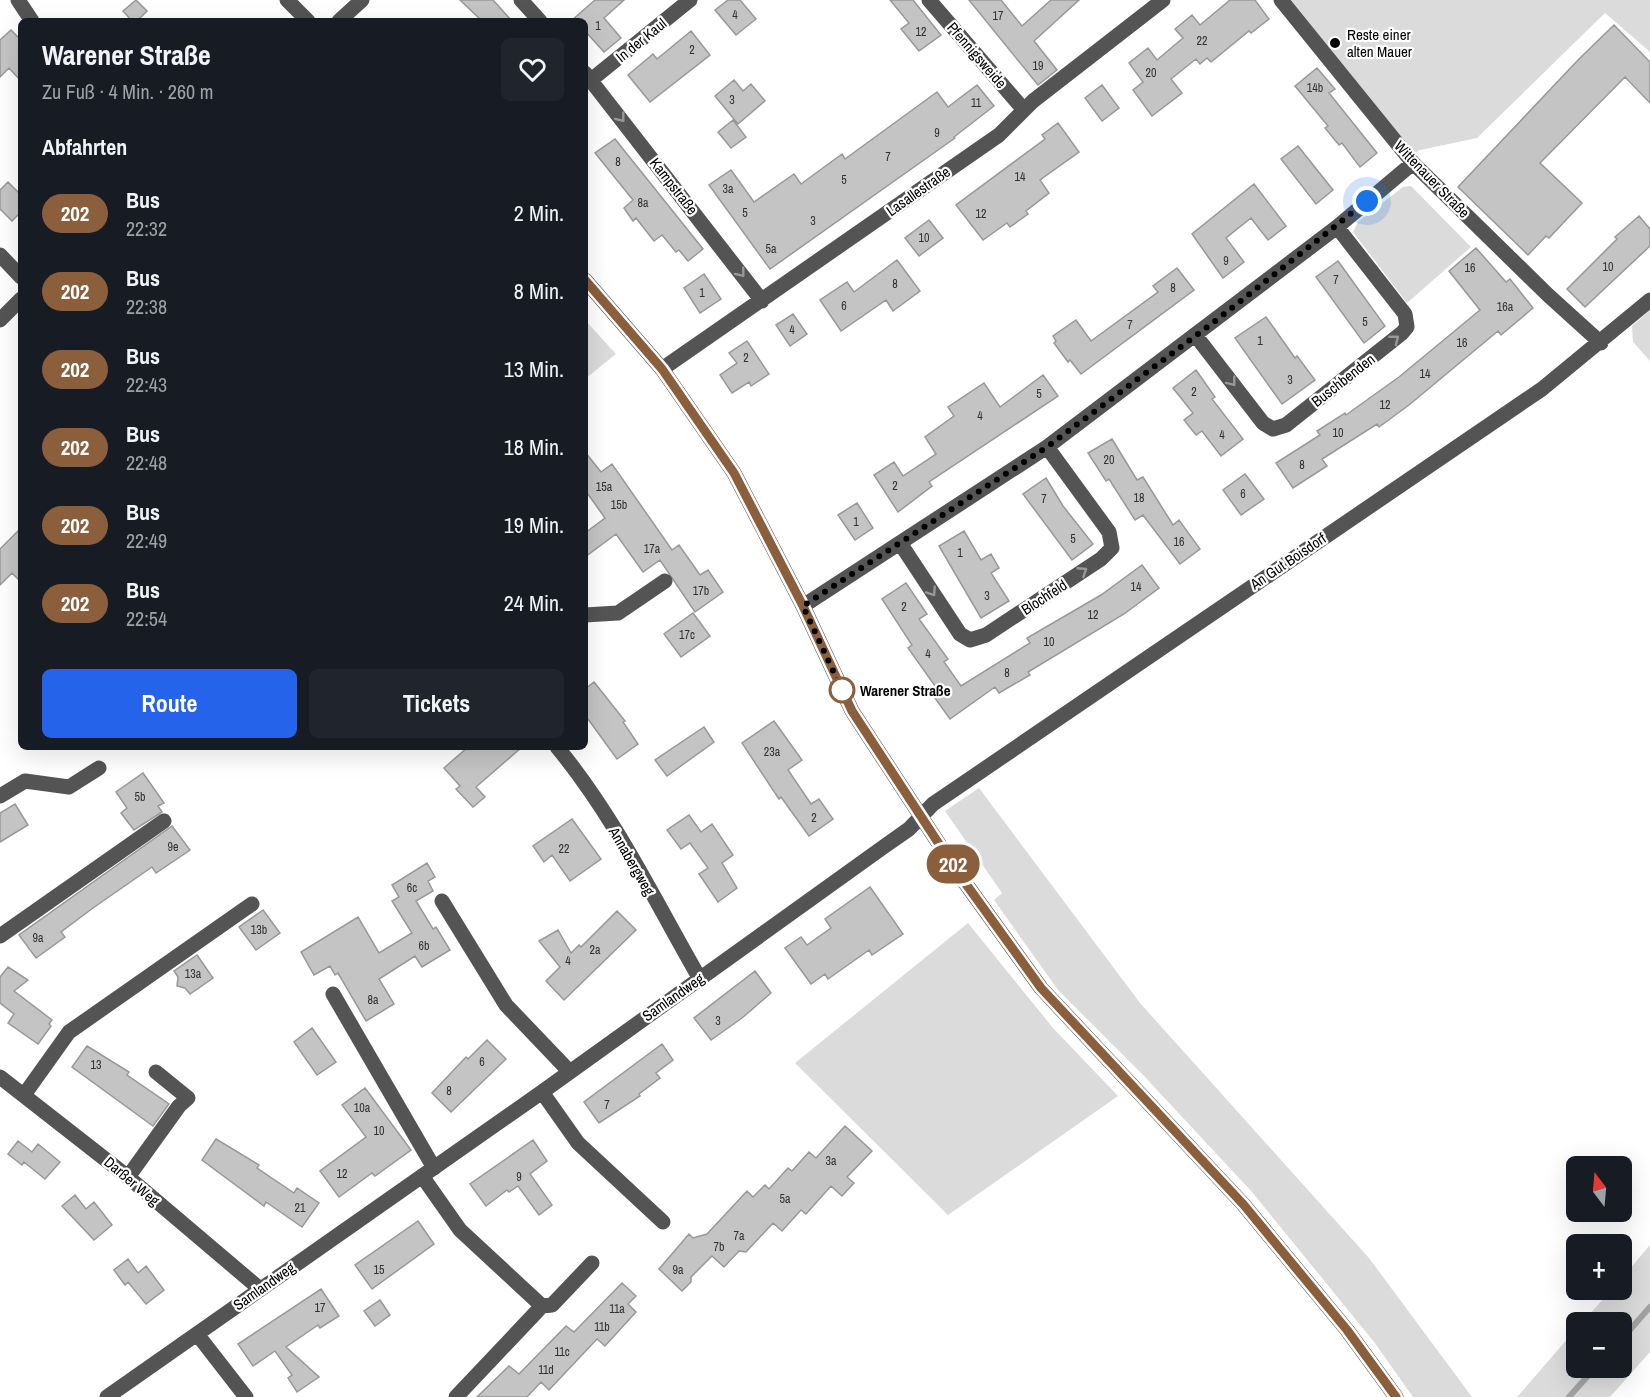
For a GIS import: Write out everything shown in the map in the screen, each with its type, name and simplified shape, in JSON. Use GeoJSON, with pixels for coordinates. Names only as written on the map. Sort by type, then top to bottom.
{"type":"FeatureCollection","features":[{"type":"Feature","properties":{"kind":"street"},"geometry":{"type":"LineString","coordinates":[[18,0],[30,18]]}},
{"type":"Feature","properties":{"kind":"street"},"geometry":{"type":"LineString","coordinates":[[287,0],[301,18]]}},
{"type":"Feature","properties":{"kind":"street"},"geometry":{"type":"LineString","coordinates":[[342,18],[362,0]]}},
{"type":"Feature","properties":{"kind":"street"},"geometry":{"type":"LineString","coordinates":[[521,0],[537,18]]}},
{"type":"Feature","properties":{"kind":"street","name":"In der Kaul"},"geometry":{"type":"LineString","coordinates":[[588,76],[690,0]]}},
{"type":"Feature","properties":{"kind":"street","name":"Pfennigsweide"},"geometry":{"type":"LineString","coordinates":[[929,0],[1024,110]]}},
{"type":"Feature","properties":{"kind":"street","name":"Lasallestraße"},"geometry":{"type":"LineString","coordinates":[[662,369],[999,135],[1024,110],[1163,0]]}},
{"type":"Feature","properties":{"kind":"street","name":"Wittenauer Straße"},"geometry":{"type":"LineString","coordinates":[[1281,0],[1413,163],[1548,295],[1601,343]]}},
{"type":"Feature","properties":{"kind":"street","name":"Kampstraße"},"geometry":{"type":"LineString","coordinates":[[588,76],[762,301]]}},
{"type":"Feature","properties":{"kind":"street"},"geometry":{"type":"LineString","coordinates":[[803,606],[1047,447],[1196,336],[1336,227],[1413,163]]}},
{"type":"Feature","properties":{"kind":"street","name":"Buschbenden"},"geometry":{"type":"LineString","coordinates":[[1196,336],[1263,423],[1273,429],[1286,425],[1407,327],[1405,315],[1336,227]]}},
{"type":"Feature","properties":{"kind":"street"},"geometry":{"type":"LineString","coordinates":[[0,255],[18,274]]}},
{"type":"Feature","properties":{"kind":"street"},"geometry":{"type":"LineString","coordinates":[[588,283],[662,369],[734,473],[803,606],[852,711],[958,873],[1041,988],[1243,1204],[1347,1330],[1396,1397]]}},
{"type":"Feature","properties":{"kind":"street","name":"An Gut Boisdorf"},"geometry":{"type":"LineString","coordinates":[[921,815],[933,804],[1097,690],[1542,389],[1601,343],[1650,300]]}},
{"type":"Feature","properties":{"kind":"street"},"geometry":{"type":"LineString","coordinates":[[0,320],[18,302]]}},
{"type":"Feature","properties":{"kind":"street","name":"Blochfeld"},"geometry":{"type":"LineString","coordinates":[[900,543],[960,634],[970,640],[986,635],[1101,559],[1112,548],[1109,532],[1047,447]]}},
{"type":"Feature","properties":{"kind":"street"},"geometry":{"type":"LineString","coordinates":[[588,615],[618,613],[665,581]]}},
{"type":"Feature","properties":{"kind":"street","name":"Annabergweg"},"geometry":{"type":"LineString","coordinates":[[559,750],[576,770],[612,825],[700,979]]}},
{"type":"Feature","properties":{"kind":"street"},"geometry":{"type":"LineString","coordinates":[[0,796],[26,781],[69,787],[99,768]]}},
{"type":"Feature","properties":{"kind":"street","name":"Samlandweg"},"geometry":{"type":"LineString","coordinates":[[107,1397],[570,1072],[909,829],[921,815]]}},
{"type":"Feature","properties":{"kind":"street"},"geometry":{"type":"LineString","coordinates":[[0,936],[164,820]]}},
{"type":"Feature","properties":{"kind":"street"},"geometry":{"type":"LineString","coordinates":[[442,901],[507,1005],[570,1072]]}},
{"type":"Feature","properties":{"kind":"street"},"geometry":{"type":"LineString","coordinates":[[24,1095],[69,1032],[252,904]]}},
{"type":"Feature","properties":{"kind":"street"},"geometry":{"type":"LineString","coordinates":[[333,994],[460,1230],[542,1305],[552,1305],[592,1263]]}},
{"type":"Feature","properties":{"kind":"street"},"geometry":{"type":"LineString","coordinates":[[128,1177],[179,1106],[188,1098],[156,1072]]}},
{"type":"Feature","properties":{"kind":"street","name":"Darßer Weg"},"geometry":{"type":"LineString","coordinates":[[0,1077],[128,1177],[260,1290]]}},
{"type":"Feature","properties":{"kind":"street"},"geometry":{"type":"LineString","coordinates":[[542,1092],[578,1143],[663,1221]]}},
{"type":"Feature","properties":{"kind":"street"},"geometry":{"type":"LineString","coordinates":[[456,1397],[542,1305]]}},
{"type":"Feature","properties":{"kind":"street"},"geometry":{"type":"LineString","coordinates":[[197,1334],[246,1397]]}},
{"type":"Feature","properties":{"kind":"shaded area"},"geometry":{"type":"Polygon","coordinates":[[[1289,0],[1650,0],[1650,52],[1605,13],[1477,138],[1420,150],[1412,155],[1289,0]]]}},
{"type":"Feature","properties":{"kind":"shaded area"},"geometry":{"type":"Polygon","coordinates":[[[1411,186],[1471,247],[1407,303],[1353,232],[1358,222],[1403,187],[1411,186]]]}},
{"type":"Feature","properties":{"kind":"shaded area"},"geometry":{"type":"Polygon","coordinates":[[[1650,310],[1650,361],[1633,342],[1632,326],[1650,310]]]}},
{"type":"Feature","properties":{"kind":"shaded area"},"geometry":{"type":"Polygon","coordinates":[[[588,323],[616,354],[588,377],[588,323]]]}},
{"type":"Feature","properties":{"kind":"shaded area"},"geometry":{"type":"Polygon","coordinates":[[[979,788],[1140,1003],[1369,1258],[1472,1397],[1413,1397],[1374,1342],[1252,1192],[1144,1076],[1058,990],[994,900],[1002,893],[945,811],[979,788]]]}},
{"type":"Feature","properties":{"kind":"shaded area"},"geometry":{"type":"Polygon","coordinates":[[[968,923],[1053,1028],[1118,1096],[948,1215],[795,1063],[968,923]]]}},
{"type":"Feature","properties":{"kind":"shaded area"},"geometry":{"type":"Polygon","coordinates":[[[1650,1245],[1650,1352],[1632,1372],[1632,1312],[1592,1312],[1602,1300],[1632,1300],[1632,1266],[1650,1245]]]}},
{"type":"Feature","properties":{"kind":"shaded area"},"geometry":{"type":"Polygon","coordinates":[[[1566,1341],[1566,1378],[1627,1378],[1610,1397],[1517,1397],[1566,1341]]]}},
{"type":"Feature","properties":{"kind":"building"},"geometry":{"type":"Polygon","coordinates":[[[136,0],[147,11],[140,18],[129,18],[123,11],[136,0]]]}},
{"type":"Feature","properties":{"kind":"building"},"geometry":{"type":"Polygon","coordinates":[[[460,0],[493,0],[509,18],[479,18],[460,0]]]}},
{"type":"Feature","properties":{"kind":"building"},"geometry":{"type":"Polygon","coordinates":[[[595,0],[624,0],[604,18],[621,38],[604,52],[588,34],[588,18],[574,18],[595,0]]]}},
{"type":"Feature","properties":{"kind":"building"},"geometry":{"type":"Polygon","coordinates":[[[728,0],[740,0],[756,19],[736,35],[715,10],[728,0]]]}},
{"type":"Feature","properties":{"kind":"building"},"geometry":{"type":"Polygon","coordinates":[[[890,0],[913,0],[941,35],[919,51],[901,29],[909,23],[890,0]]]}},
{"type":"Feature","properties":{"kind":"building"},"geometry":{"type":"Polygon","coordinates":[[[969,0],[1001,0],[1022,26],[1051,0],[1079,0],[1034,41],[1057,70],[1038,85],[969,0]]]}},
{"type":"Feature","properties":{"kind":"building"},"geometry":{"type":"Polygon","coordinates":[[[1230,0],[1255,0],[1269,19],[1251,33],[1249,31],[1211,62],[1207,58],[1200,64],[1196,59],[1171,79],[1182,93],[1152,116],[1133,90],[1143,82],[1129,63],[1148,48],[1157,60],[1183,38],[1175,29],[1192,15],[1200,25],[1230,0]]]}},
{"type":"Feature","properties":{"kind":"building"},"geometry":{"type":"Polygon","coordinates":[[[1614,25],[1650,62],[1650,103],[1625,77],[1540,163],[1582,203],[1549,238],[1546,236],[1528,255],[1458,187],[1614,25]]]}},
{"type":"Feature","properties":{"kind":"building"},"geometry":{"type":"Polygon","coordinates":[[[11,30],[18,37],[18,78],[9,68],[0,77],[0,40],[11,30]]]}},
{"type":"Feature","properties":{"kind":"building"},"geometry":{"type":"Polygon","coordinates":[[[691,31],[710,55],[650,102],[628,75],[653,54],[657,59],[691,31]]]}},
{"type":"Feature","properties":{"kind":"building"},"geometry":{"type":"Polygon","coordinates":[[[1317,68],[1335,89],[1329,93],[1377,153],[1360,167],[1342,143],[1339,145],[1325,128],[1328,126],[1295,86],[1317,68]]]}},
{"type":"Feature","properties":{"kind":"building"},"geometry":{"type":"Polygon","coordinates":[[[734,80],[743,91],[751,84],[765,101],[738,124],[715,96],[734,80]]]}},
{"type":"Feature","properties":{"kind":"building"},"geometry":{"type":"Polygon","coordinates":[[[977,85],[994,106],[955,138],[770,269],[709,185],[731,170],[754,202],[794,174],[801,184],[842,154],[845,159],[937,92],[948,107],[977,85]]]}},
{"type":"Feature","properties":{"kind":"building"},"geometry":{"type":"Polygon","coordinates":[[[1102,85],[1119,108],[1102,121],[1085,98],[1102,85]]]}},
{"type":"Feature","properties":{"kind":"building"},"geometry":{"type":"Polygon","coordinates":[[[733,120],[746,137],[731,148],[718,132],[733,120]]]}},
{"type":"Feature","properties":{"kind":"building"},"geometry":{"type":"Polygon","coordinates":[[[1058,123],[1079,152],[1040,180],[1049,193],[1026,211],[1028,214],[1010,227],[1007,223],[983,240],[956,205],[1045,139],[1042,135],[1058,123]]]}},
{"type":"Feature","properties":{"kind":"building"},"geometry":{"type":"Polygon","coordinates":[[[615,139],[703,249],[688,261],[679,250],[676,252],[662,235],[654,241],[636,218],[633,221],[624,208],[633,200],[595,153],[615,139]]]}},
{"type":"Feature","properties":{"kind":"building"},"geometry":{"type":"Polygon","coordinates":[[[1298,146],[1333,190],[1316,204],[1281,159],[1298,146]]]}},
{"type":"Feature","properties":{"kind":"building"},"geometry":{"type":"Polygon","coordinates":[[[8,182],[18,192],[18,215],[12,221],[0,209],[0,190],[8,182]]]}},
{"type":"Feature","properties":{"kind":"building"},"geometry":{"type":"Polygon","coordinates":[[[1254,184],[1286,226],[1268,240],[1251,218],[1226,238],[1244,262],[1223,278],[1192,234],[1254,184]]]}},
{"type":"Feature","properties":{"kind":"building"},"geometry":{"type":"Polygon","coordinates":[[[1639,216],[1650,229],[1650,246],[1585,307],[1567,289],[1617,239],[1615,237],[1639,216]]]}},
{"type":"Feature","properties":{"kind":"building"},"geometry":{"type":"Polygon","coordinates":[[[929,220],[943,238],[919,256],[905,238],[929,220]]]}},
{"type":"Feature","properties":{"kind":"building"},"geometry":{"type":"Polygon","coordinates":[[[1476,248],[1506,282],[1510,279],[1533,308],[1501,335],[1498,331],[1379,427],[1377,424],[1322,459],[1327,466],[1293,488],[1276,463],[1320,435],[1317,431],[1345,413],[1346,415],[1399,377],[1480,310],[1449,271],[1476,248]]]}},
{"type":"Feature","properties":{"kind":"building"},"geometry":{"type":"Polygon","coordinates":[[[897,260],[920,291],[893,311],[886,300],[841,331],[820,300],[847,282],[854,292],[897,260]]]}},
{"type":"Feature","properties":{"kind":"building"},"geometry":{"type":"Polygon","coordinates":[[[1338,261],[1385,326],[1364,343],[1316,277],[1338,261]]]}},
{"type":"Feature","properties":{"kind":"building"},"geometry":{"type":"Polygon","coordinates":[[[1177,268],[1194,290],[1081,374],[1070,360],[1068,362],[1054,343],[1056,341],[1053,336],[1076,320],[1091,341],[1158,292],[1153,286],[1177,268]]]}},
{"type":"Feature","properties":{"kind":"building"},"geometry":{"type":"Polygon","coordinates":[[[704,274],[721,299],[700,313],[684,288],[704,274]]]}},
{"type":"Feature","properties":{"kind":"building"},"geometry":{"type":"Polygon","coordinates":[[[793,314],[807,334],[790,346],[776,325],[793,314]]]}},
{"type":"Feature","properties":{"kind":"building"},"geometry":{"type":"Polygon","coordinates":[[[1266,317],[1295,358],[1297,356],[1315,380],[1282,404],[1235,338],[1266,317]]]}},
{"type":"Feature","properties":{"kind":"building"},"geometry":{"type":"Polygon","coordinates":[[[747,341],[769,374],[751,386],[749,382],[732,393],[720,375],[737,363],[729,353],[747,341]]]}},
{"type":"Feature","properties":{"kind":"building"},"geometry":{"type":"Polygon","coordinates":[[[1196,370],[1215,397],[1212,399],[1243,439],[1221,456],[1202,431],[1196,435],[1184,420],[1193,413],[1173,388],[1196,370]]]}},
{"type":"Feature","properties":{"kind":"building"},"geometry":{"type":"Polygon","coordinates":[[[1043,375],[1058,396],[929,482],[932,486],[898,512],[874,475],[894,462],[903,476],[936,454],[925,437],[954,416],[948,407],[984,383],[1000,407],[1043,375]]]}},
{"type":"Feature","properties":{"kind":"building"},"geometry":{"type":"Polygon","coordinates":[[[1112,439],[1137,480],[1143,477],[1173,525],[1179,520],[1200,549],[1180,564],[1143,515],[1135,520],[1109,479],[1106,481],[1088,453],[1112,439]]]}},
{"type":"Feature","properties":{"kind":"building"},"geometry":{"type":"Polygon","coordinates":[[[588,456],[601,472],[612,464],[672,550],[679,545],[700,575],[708,570],[723,592],[695,612],[660,560],[643,572],[616,534],[588,555],[588,531],[605,518],[588,494],[588,456]]]}},
{"type":"Feature","properties":{"kind":"building"},"geometry":{"type":"Polygon","coordinates":[[[1245,474],[1264,499],[1241,515],[1223,490],[1245,474]]]}},
{"type":"Feature","properties":{"kind":"building"},"geometry":{"type":"Polygon","coordinates":[[[1046,478],[1063,506],[1093,544],[1072,560],[1023,494],[1046,478]]]}},
{"type":"Feature","properties":{"kind":"building"},"geometry":{"type":"Polygon","coordinates":[[[857,503],[873,528],[855,540],[838,515],[857,503]]]}},
{"type":"Feature","properties":{"kind":"building"},"geometry":{"type":"Polygon","coordinates":[[[18,531],[18,579],[12,573],[0,585],[0,549],[18,531]]]}},
{"type":"Feature","properties":{"kind":"building"},"geometry":{"type":"Polygon","coordinates":[[[964,531],[981,560],[991,554],[999,568],[991,573],[1009,601],[981,618],[939,546],[964,531]]]}},
{"type":"Feature","properties":{"kind":"building"},"geometry":{"type":"Polygon","coordinates":[[[1142,565],[1159,588],[1124,614],[1028,672],[1030,675],[999,693],[995,687],[950,719],[932,694],[938,690],[908,648],[912,645],[882,599],[906,583],[927,614],[919,619],[948,659],[944,662],[961,686],[1030,643],[1027,638],[1101,595],[1142,565]]]}},
{"type":"Feature","properties":{"kind":"building"},"geometry":{"type":"Polygon","coordinates":[[[693,613],[710,636],[681,657],[664,634],[693,613]]]}},
{"type":"Feature","properties":{"kind":"building"},"geometry":{"type":"Polygon","coordinates":[[[594,682],[625,721],[623,722],[638,744],[617,759],[588,719],[588,687],[594,682]]]}},
{"type":"Feature","properties":{"kind":"building"},"geometry":{"type":"Polygon","coordinates":[[[774,721],[802,760],[788,770],[811,804],[819,799],[833,819],[809,836],[781,797],[779,799],[742,743],[774,721]]]}},
{"type":"Feature","properties":{"kind":"building"},"geometry":{"type":"Polygon","coordinates":[[[704,727],[714,742],[667,776],[655,760],[704,727]]]}},
{"type":"Feature","properties":{"kind":"building"},"geometry":{"type":"Polygon","coordinates":[[[465,750],[519,750],[476,787],[485,797],[473,807],[456,789],[460,786],[444,768],[465,750]]]}},
{"type":"Feature","properties":{"kind":"building"},"geometry":{"type":"Polygon","coordinates":[[[143,773],[164,803],[158,806],[162,812],[134,830],[121,813],[127,808],[116,792],[143,773]]]}},
{"type":"Feature","properties":{"kind":"building"},"geometry":{"type":"Polygon","coordinates":[[[15,804],[28,825],[0,842],[0,813],[15,804]]]}},
{"type":"Feature","properties":{"kind":"building"},"geometry":{"type":"Polygon","coordinates":[[[689,815],[701,832],[712,824],[733,855],[722,863],[737,888],[718,902],[699,874],[708,868],[690,843],[681,849],[667,830],[689,815]]]}},
{"type":"Feature","properties":{"kind":"building"},"geometry":{"type":"Polygon","coordinates":[[[572,819],[601,859],[570,881],[552,855],[544,862],[533,846],[572,819]]]}},
{"type":"Feature","properties":{"kind":"building"},"geometry":{"type":"Polygon","coordinates":[[[172,826],[190,850],[156,873],[152,867],[93,908],[61,932],[65,937],[36,958],[19,935],[172,826]]]}},
{"type":"Feature","properties":{"kind":"building"},"geometry":{"type":"Polygon","coordinates":[[[427,863],[435,877],[428,881],[433,891],[416,901],[433,929],[436,927],[450,950],[422,967],[415,956],[379,979],[394,1004],[366,1021],[338,973],[335,975],[330,966],[314,975],[301,952],[358,917],[379,953],[412,933],[392,901],[399,897],[392,885],[427,863]]]}},
{"type":"Feature","properties":{"kind":"building"},"geometry":{"type":"Polygon","coordinates":[[[870,887],[903,934],[872,955],[869,950],[828,979],[825,974],[811,984],[785,948],[801,937],[807,945],[831,928],[825,919],[870,887]]]}},
{"type":"Feature","properties":{"kind":"building"},"geometry":{"type":"Polygon","coordinates":[[[263,910],[280,933],[256,950],[239,927],[263,910]]]}},
{"type":"Feature","properties":{"kind":"building"},"geometry":{"type":"Polygon","coordinates":[[[617,911],[636,930],[564,1000],[546,981],[560,967],[539,941],[558,930],[571,953],[579,945],[581,947],[617,911]]]}},
{"type":"Feature","properties":{"kind":"building"},"geometry":{"type":"Polygon","coordinates":[[[197,955],[213,978],[190,994],[185,988],[177,986],[178,977],[174,971],[197,955]]]}},
{"type":"Feature","properties":{"kind":"building"},"geometry":{"type":"Polygon","coordinates":[[[8,967],[28,980],[14,991],[52,1020],[49,1024],[51,1026],[38,1044],[8,1023],[14,1014],[0,1003],[0,977],[8,967]]]}},
{"type":"Feature","properties":{"kind":"building"},"geometry":{"type":"Polygon","coordinates":[[[755,971],[771,993],[711,1040],[694,1018],[755,971]]]}},
{"type":"Feature","properties":{"kind":"building"},"geometry":{"type":"Polygon","coordinates":[[[312,1028],[336,1062],[317,1075],[294,1042],[312,1028]]]}},
{"type":"Feature","properties":{"kind":"building"},"geometry":{"type":"Polygon","coordinates":[[[487,1040],[506,1059],[451,1112],[432,1093],[466,1057],[468,1059],[487,1040]]]}},
{"type":"Feature","properties":{"kind":"building"},"geometry":{"type":"Polygon","coordinates":[[[662,1044],[673,1060],[656,1073],[660,1078],[639,1094],[640,1096],[599,1123],[584,1102],[662,1044]]]}},
{"type":"Feature","properties":{"kind":"building"},"geometry":{"type":"Polygon","coordinates":[[[87,1046],[129,1072],[127,1075],[169,1104],[153,1126],[72,1067],[87,1046]]]}},
{"type":"Feature","properties":{"kind":"building"},"geometry":{"type":"Polygon","coordinates":[[[365,1088],[411,1150],[375,1176],[372,1173],[339,1197],[320,1171],[366,1137],[342,1105],[365,1088]]]}},
{"type":"Feature","properties":{"kind":"building"},"geometry":{"type":"Polygon","coordinates":[[[845,1126],[872,1151],[847,1177],[854,1183],[842,1196],[831,1186],[806,1214],[801,1210],[782,1231],[773,1223],[746,1252],[739,1251],[724,1267],[712,1256],[691,1277],[691,1282],[682,1291],[659,1269],[689,1234],[693,1238],[707,1234],[747,1191],[753,1197],[765,1185],[769,1189],[788,1168],[792,1171],[809,1152],[816,1158],[845,1126]]]}},
{"type":"Feature","properties":{"kind":"building"},"geometry":{"type":"Polygon","coordinates":[[[216,1139],[259,1165],[257,1168],[294,1193],[297,1188],[319,1203],[302,1227],[266,1202],[264,1206],[202,1160],[216,1139]]]}},
{"type":"Feature","properties":{"kind":"building"},"geometry":{"type":"Polygon","coordinates":[[[533,1140],[547,1161],[530,1174],[552,1205],[539,1215],[518,1186],[509,1192],[507,1190],[486,1206],[470,1184],[533,1140]]]}},
{"type":"Feature","properties":{"kind":"building"},"geometry":{"type":"Polygon","coordinates":[[[18,1141],[32,1152],[38,1144],[60,1162],[45,1179],[24,1162],[22,1165],[8,1154],[18,1141]]]}},
{"type":"Feature","properties":{"kind":"building"},"geometry":{"type":"Polygon","coordinates":[[[75,1195],[86,1209],[94,1202],[112,1225],[94,1240],[62,1206],[75,1195]]]}},
{"type":"Feature","properties":{"kind":"building"},"geometry":{"type":"Polygon","coordinates":[[[418,1221],[434,1244],[372,1289],[355,1265],[418,1221]]]}},
{"type":"Feature","properties":{"kind":"building"},"geometry":{"type":"Polygon","coordinates":[[[128,1259],[138,1273],[146,1266],[164,1290],[146,1304],[128,1282],[125,1285],[114,1270],[128,1259]]]}},
{"type":"Feature","properties":{"kind":"building"},"geometry":{"type":"Polygon","coordinates":[[[622,1283],[636,1296],[628,1304],[636,1312],[605,1346],[597,1339],[549,1390],[541,1382],[527,1397],[477,1397],[509,1366],[519,1374],[566,1326],[574,1332],[622,1283]]]}},
{"type":"Feature","properties":{"kind":"building"},"geometry":{"type":"Polygon","coordinates":[[[321,1289],[339,1316],[320,1328],[318,1325],[286,1347],[319,1377],[297,1392],[288,1378],[292,1375],[275,1351],[253,1366],[238,1344],[321,1289]]]}},
{"type":"Feature","properties":{"kind":"building"},"geometry":{"type":"Polygon","coordinates":[[[380,1300],[390,1315],[375,1326],[364,1311],[380,1300]]]}},
{"type":"Feature","properties":{"kind":"waterway"},"geometry":{"type":"LineString","coordinates":[[1632,1328],[1650,1307]]}},
{"type":"Feature","properties":{"kind":"waterway"},"geometry":{"type":"LineString","coordinates":[[1569,1397],[1586,1378]]}},
{"type":"Feature","properties":{"kind":"bus line","name":"202"},"geometry":{"type":"LineString","coordinates":[[588,283],[662,369],[697,416],[734,473],[803,606],[852,711],[958,873],[1018,958],[1041,988],[1243,1204],[1347,1330],[1396,1397]]}},
{"type":"Feature","properties":{"kind":"place","name":"Reste einer alten Mauer"},"geometry":{"type":"Point","coordinates":[1335,43]}},
{"type":"Feature","properties":{"kind":"place","name":"Warener Straße"},"geometry":{"type":"Point","coordinates":[842,690]}},
{"type":"Feature","properties":{"kind":"route"},"geometry":{"type":"LineString","coordinates":[[842,690],[803,606],[1047,447],[1214,322],[1367,201]]}}]}
